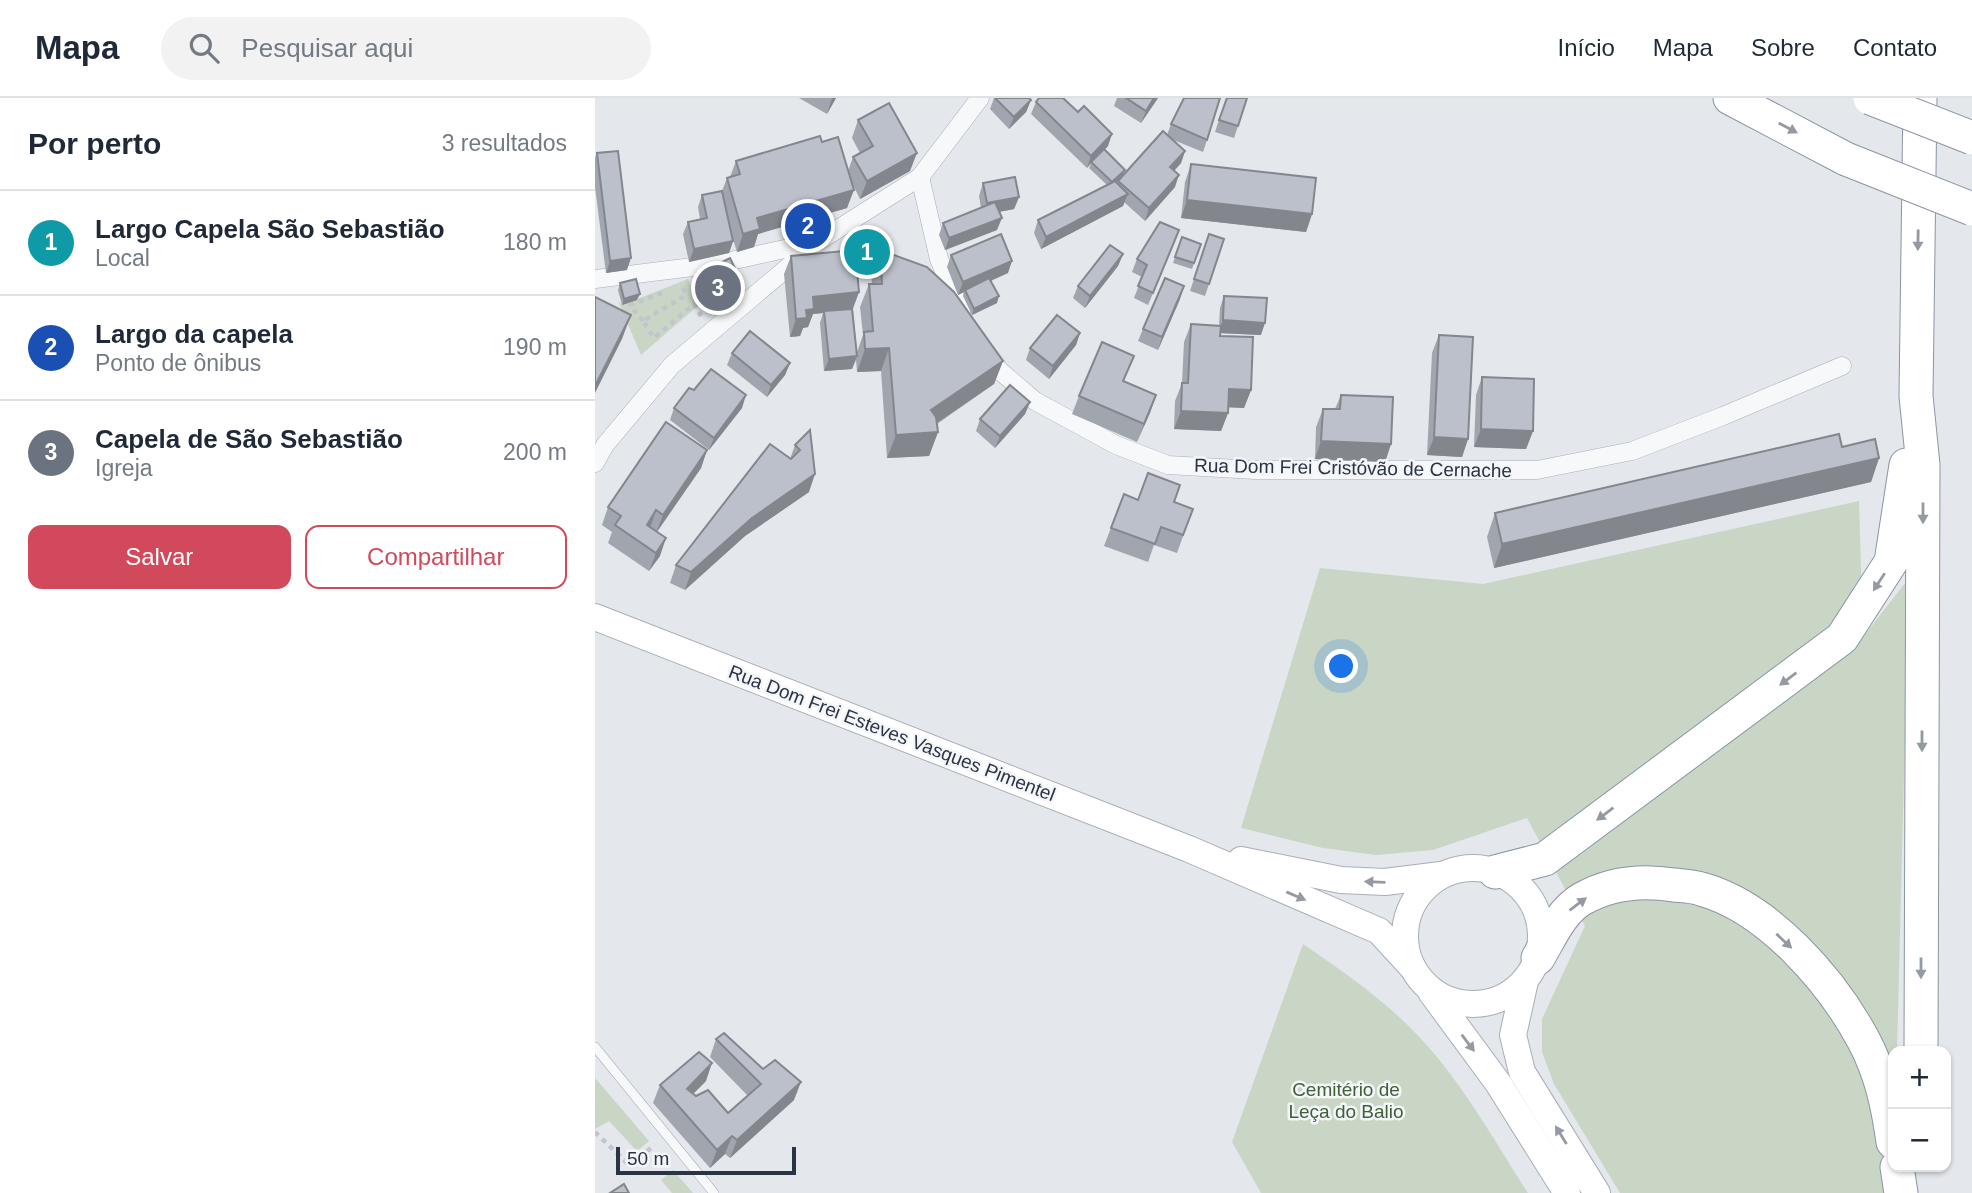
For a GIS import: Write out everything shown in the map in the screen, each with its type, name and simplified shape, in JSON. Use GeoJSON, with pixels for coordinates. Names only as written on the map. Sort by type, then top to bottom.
{"type":"FeatureCollection","features":[{"type":"Feature","properties":{"kind":"highway"},"geometry":{"type":"LineString","coordinates":[[1730,98],[1846,159],[1972,209]]}},
{"type":"Feature","properties":{"kind":"highway"},"geometry":{"type":"LineString","coordinates":[[1870,98],[1972,138]]}},
{"type":"Feature","properties":{"kind":"highway"},"geometry":{"type":"LineString","coordinates":[[1920,98],[1916,396],[1923,466],[1921,1046]]}},
{"type":"Feature","properties":{"kind":"highway"},"geometry":{"type":"LineString","coordinates":[[1495,872],[1545,859],[1842,638],[1891,562],[1916,396]]}},
{"type":"Feature","properties":{"kind":"highway"},"geometry":{"type":"LineString","coordinates":[[1531,970],[1560,920],[1580,900],[1621,885],[1645,881],[1701,889],[1740,906],[1770,927],[1810,965],[1834,993],[1863,1040],[1877,1070],[1888,1111]]}},
{"type":"Feature","properties":{"kind":"highway"},"geometry":{"type":"LineString","coordinates":[[1898,1172],[1901,1193]]}},
{"type":"Feature","properties":{"kind":"highway"},"geometry":{"type":"LineString","coordinates":[[1920,1172],[1920,1193]]}},
{"type":"Feature","properties":{"kind":"main road","name":"Rua Dom Frei Esteves Vasques Pimentel"},"geometry":{"type":"LineString","coordinates":[[595,617],[1189,849],[1378,931],[1412,967]]}},
{"type":"Feature","properties":{"kind":"main road","name":"Rua Dom Frei Esteves Vasques Pimentel"},"geometry":{"type":"LineString","coordinates":[[1189,849],[1341,880],[1385,883],[1443,875]]}},
{"type":"Feature","properties":{"kind":"main road"},"geometry":{"type":"LineString","coordinates":[[1567,1193],[1498,1083],[1412,967],[1405,941],[1408,915],[1421,892],[1443,875],[1468,868],[1495,872],[1518,885],[1534,906],[1541,932],[1513,1035],[1522,1072],[1597,1193]]}},
{"type":"Feature","properties":{"kind":"main road"},"geometry":{"type":"LineString","coordinates":[[1428,988],[1451,1001],[1478,1004],[1503,998],[1531,970]]}},
{"type":"Feature","properties":{"kind":"street"},"geometry":{"type":"LineString","coordinates":[[595,463],[605,445],[672,365],[819,241],[920,177],[981,98]]}},
{"type":"Feature","properties":{"kind":"street","name":"Rua Dom Frei Cristóvão de Cernache"},"geometry":{"type":"LineString","coordinates":[[920,177],[939,259],[972,333],[1000,371],[1035,401],[1116,445],[1168,465],[1255,470],[1537,470],[1632,451],[1842,366]]}},
{"type":"Feature","properties":{"kind":"street"},"geometry":{"type":"LineString","coordinates":[[595,279],[717,264],[819,241]]}},
{"type":"Feature","properties":{"kind":"lane"},"geometry":{"type":"LineString","coordinates":[[595,1046],[713,1193]]}},
{"type":"Feature","properties":{"kind":"path"},"geometry":{"type":"LineString","coordinates":[[684,291],[687,295],[643,321],[654,338],[694,304],[711,332]]}},
{"type":"Feature","properties":{"kind":"path"},"geometry":{"type":"LineString","coordinates":[[595,1132],[629,1165],[667,1136]]}},
{"type":"Feature","properties":{"kind":"green space"},"geometry":{"type":"Polygon","coordinates":[[[688,279],[700,304],[641,355],[618,301],[622,305],[688,279]]]}},
{"type":"Feature","properties":{"kind":"green space"},"geometry":{"type":"Polygon","coordinates":[[[1859,501],[1863,637],[1909,578],[1897,1046],[1888,1046],[1888,1172],[1893,1172],[1893,1193],[1620,1193],[1554,1084],[1542,1052],[1542,1019],[1585,926],[1527,818],[1433,850],[1376,855],[1323,848],[1241,828],[1320,568],[1483,584],[1859,501]]]}},
{"type":"Feature","properties":{"kind":"green space","name":"Cemitério de Leça do Balio"},"geometry":{"type":"Polygon","coordinates":[[[1303,944],[1351,977],[1424,1042],[1466,1096],[1528,1193],[1261,1193],[1232,1142],[1303,944]]]}},
{"type":"Feature","properties":{"kind":"green space"},"geometry":{"type":"Polygon","coordinates":[[[595,1078],[649,1141],[637,1151],[609,1121],[595,1129],[595,1078]]]}},
{"type":"Feature","properties":{"kind":"green space"},"geometry":{"type":"Polygon","coordinates":[[[673,1170],[693,1193],[672,1193],[661,1180],[673,1170]]]}},
{"type":"Feature","properties":{"kind":"building"},"geometry":{"type":"Polygon","coordinates":[[[995,98],[1029,98],[1031,100],[1014,117],[995,98]]]}},
{"type":"Feature","properties":{"kind":"building"},"geometry":{"type":"Polygon","coordinates":[[[1039,98],[1063,98],[1078,112],[1084,106],[1112,134],[1091,156],[1036,102],[1039,98]]]}},
{"type":"Feature","properties":{"kind":"building"},"geometry":{"type":"Polygon","coordinates":[[[1126,98],[1154,98],[1146,111],[1126,98]]]}},
{"type":"Feature","properties":{"kind":"building"},"geometry":{"type":"Polygon","coordinates":[[[1184,98],[1220,98],[1207,140],[1171,124],[1184,98]]]}},
{"type":"Feature","properties":{"kind":"building"},"geometry":{"type":"Polygon","coordinates":[[[1227,98],[1247,98],[1238,126],[1219,120],[1227,98]]]}},
{"type":"Feature","properties":{"kind":"building"},"geometry":{"type":"Polygon","coordinates":[[[889,103],[917,153],[867,181],[853,157],[873,146],[858,120],[889,103]]]}},
{"type":"Feature","properties":{"kind":"building"},"geometry":{"type":"Polygon","coordinates":[[[1163,131],[1185,151],[1170,167],[1179,175],[1149,208],[1118,181],[1163,131]]]}},
{"type":"Feature","properties":{"kind":"building"},"geometry":{"type":"Polygon","coordinates":[[[820,136],[822,142],[838,137],[854,190],[757,218],[760,229],[743,234],[727,178],[740,174],[736,161],[820,136]]]}},
{"type":"Feature","properties":{"kind":"building"},"geometry":{"type":"Polygon","coordinates":[[[1104,149],[1125,170],[1112,182],[1091,162],[1104,149]]]}},
{"type":"Feature","properties":{"kind":"building"},"geometry":{"type":"Polygon","coordinates":[[[618,151],[631,258],[610,261],[597,153],[618,151]]]}},
{"type":"Feature","properties":{"kind":"building"},"geometry":{"type":"Polygon","coordinates":[[[1191,164],[1316,178],[1312,214],[1187,200],[1191,164]]]}},
{"type":"Feature","properties":{"kind":"building"},"geometry":{"type":"Polygon","coordinates":[[[1015,177],[1019,197],[987,203],[983,183],[1015,177]]]}},
{"type":"Feature","properties":{"kind":"building"},"geometry":{"type":"Polygon","coordinates":[[[1115,181],[1128,194],[1046,237],[1038,220],[1115,181]]]}},
{"type":"Feature","properties":{"kind":"building"},"geometry":{"type":"Polygon","coordinates":[[[722,191],[733,241],[694,249],[688,222],[707,218],[702,195],[722,191]]]}},
{"type":"Feature","properties":{"kind":"building"},"geometry":{"type":"Polygon","coordinates":[[[995,202],[1002,218],[949,238],[943,223],[995,202]]]}},
{"type":"Feature","properties":{"kind":"building"},"geometry":{"type":"Polygon","coordinates":[[[1160,222],[1179,230],[1153,293],[1138,286],[1147,265],[1137,259],[1160,222]]]}},
{"type":"Feature","properties":{"kind":"building"},"geometry":{"type":"Polygon","coordinates":[[[1001,234],[1012,261],[963,282],[951,255],[1001,234]]]}},
{"type":"Feature","properties":{"kind":"building"},"geometry":{"type":"Polygon","coordinates":[[[1209,234],[1224,239],[1209,284],[1194,279],[1209,234]]]}},
{"type":"Feature","properties":{"kind":"building"},"geometry":{"type":"Polygon","coordinates":[[[1182,237],[1201,244],[1194,263],[1175,257],[1182,237]]]}},
{"type":"Feature","properties":{"kind":"building"},"geometry":{"type":"Polygon","coordinates":[[[1110,245],[1123,254],[1090,296],[1078,286],[1110,245]]]}},
{"type":"Feature","properties":{"kind":"building"},"geometry":{"type":"Polygon","coordinates":[[[855,250],[859,292],[813,297],[814,309],[806,310],[807,318],[796,319],[791,256],[855,250]]]}},
{"type":"Feature","properties":{"kind":"building"},"geometry":{"type":"Polygon","coordinates":[[[880,250],[927,267],[954,292],[1003,361],[931,410],[936,417],[938,432],[896,435],[889,348],[865,349],[864,332],[873,331],[869,284],[882,284],[880,250]]]}},
{"type":"Feature","properties":{"kind":"building"},"geometry":{"type":"Polygon","coordinates":[[[730,258],[741,281],[714,293],[704,271],[730,258]]]}},
{"type":"Feature","properties":{"kind":"building"},"geometry":{"type":"Polygon","coordinates":[[[989,278],[999,296],[974,309],[965,290],[989,278]]]}},
{"type":"Feature","properties":{"kind":"building"},"geometry":{"type":"Polygon","coordinates":[[[1165,278],[1184,286],[1162,337],[1143,329],[1165,278]]]}},
{"type":"Feature","properties":{"kind":"building"},"geometry":{"type":"Polygon","coordinates":[[[636,279],[640,294],[624,299],[620,283],[636,279]]]}},
{"type":"Feature","properties":{"kind":"building"},"geometry":{"type":"Polygon","coordinates":[[[1224,296],[1267,298],[1265,323],[1223,320],[1224,296]]]}},
{"type":"Feature","properties":{"kind":"building"},"geometry":{"type":"Polygon","coordinates":[[[595,297],[631,315],[595,386],[595,297]]]}},
{"type":"Feature","properties":{"kind":"building"},"geometry":{"type":"Polygon","coordinates":[[[852,309],[857,356],[829,359],[824,311],[852,309]]]}},
{"type":"Feature","properties":{"kind":"building"},"geometry":{"type":"Polygon","coordinates":[[[1057,315],[1080,333],[1053,366],[1030,348],[1057,315]]]}},
{"type":"Feature","properties":{"kind":"building"},"geometry":{"type":"Polygon","coordinates":[[[1191,324],[1221,326],[1220,336],[1253,337],[1251,390],[1229,389],[1228,413],[1181,411],[1182,383],[1188,383],[1191,324]]]}},
{"type":"Feature","properties":{"kind":"building"},"geometry":{"type":"Polygon","coordinates":[[[750,331],[790,363],[771,385],[732,353],[750,331]]]}},
{"type":"Feature","properties":{"kind":"building"},"geometry":{"type":"Polygon","coordinates":[[[1439,335],[1473,337],[1468,439],[1434,437],[1439,335]]]}},
{"type":"Feature","properties":{"kind":"building"},"geometry":{"type":"Polygon","coordinates":[[[1102,342],[1134,356],[1123,381],[1156,395],[1144,424],[1079,396],[1102,342]]]}},
{"type":"Feature","properties":{"kind":"building"},"geometry":{"type":"Polygon","coordinates":[[[711,369],[746,395],[714,438],[674,408],[689,388],[694,390],[711,369]]]}},
{"type":"Feature","properties":{"kind":"building"},"geometry":{"type":"Polygon","coordinates":[[[1482,377],[1534,379],[1533,431],[1481,429],[1482,377]]]}},
{"type":"Feature","properties":{"kind":"building"},"geometry":{"type":"Polygon","coordinates":[[[1010,385],[1030,402],[1000,436],[980,419],[1010,385]]]}},
{"type":"Feature","properties":{"kind":"building"},"geometry":{"type":"Polygon","coordinates":[[[1341,395],[1393,397],[1391,444],[1321,441],[1323,409],[1340,409],[1341,395]]]}},
{"type":"Feature","properties":{"kind":"building"},"geometry":{"type":"Polygon","coordinates":[[[666,422],[707,450],[663,515],[656,510],[647,525],[666,538],[656,553],[615,525],[621,516],[608,507],[666,422]]]}},
{"type":"Feature","properties":{"kind":"building"},"geometry":{"type":"Polygon","coordinates":[[[810,430],[815,474],[752,518],[691,572],[676,565],[770,444],[791,459],[800,450],[795,445],[810,430]]]}},
{"type":"Feature","properties":{"kind":"building"},"geometry":{"type":"Polygon","coordinates":[[[1839,434],[1842,447],[1875,439],[1879,458],[1502,544],[1495,513],[1839,434]]]}},
{"type":"Feature","properties":{"kind":"building"},"geometry":{"type":"Polygon","coordinates":[[[1148,473],[1180,485],[1174,502],[1193,509],[1183,535],[1161,527],[1155,544],[1111,528],[1124,494],[1138,500],[1148,473]]]}},
{"type":"Feature","properties":{"kind":"building"},"geometry":{"type":"Polygon","coordinates":[[[724,1033],[763,1069],[775,1060],[801,1082],[737,1140],[732,1136],[717,1150],[660,1085],[699,1052],[712,1063],[687,1089],[696,1096],[708,1090],[728,1113],[761,1084],[716,1039],[724,1033]]]}},
{"type":"Feature","properties":{"kind":"building"},"geometry":{"type":"Polygon","coordinates":[[[624,1184],[629,1193],[610,1193],[624,1184]]]}},
{"type":"Feature","properties":{"kind":"place","name":"Largo da capela"},"geometry":{"type":"Point","coordinates":[808,226]}},
{"type":"Feature","properties":{"kind":"place","name":"Largo Capela São Sebastião"},"geometry":{"type":"Point","coordinates":[867,252]}},
{"type":"Feature","properties":{"kind":"place","name":"Capela de São Sebastião"},"geometry":{"type":"Point","coordinates":[718,288]}}]}
